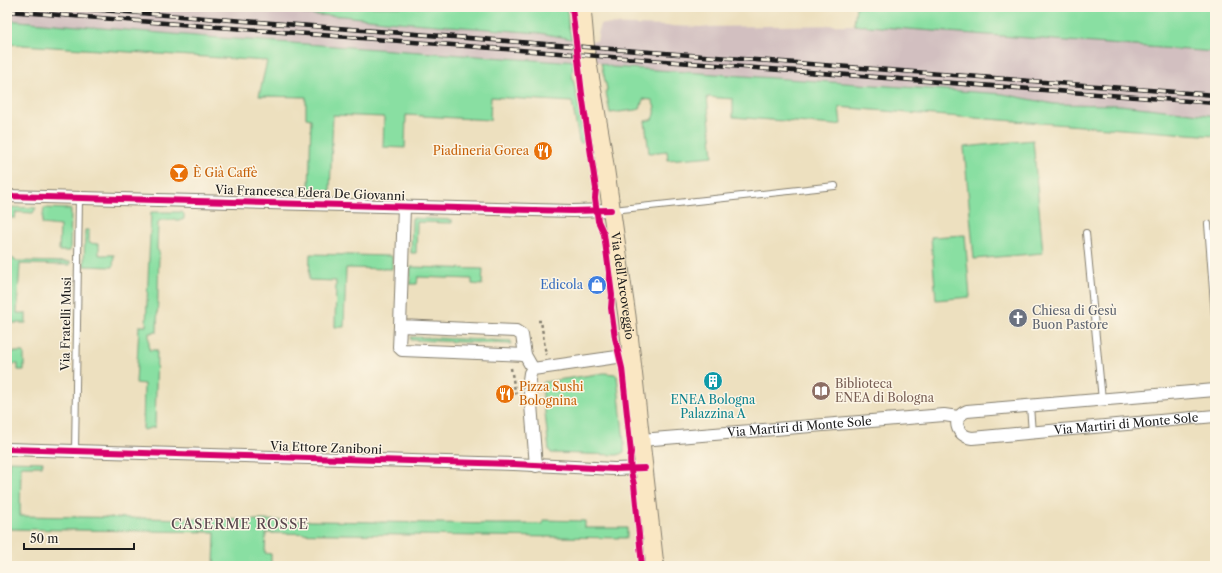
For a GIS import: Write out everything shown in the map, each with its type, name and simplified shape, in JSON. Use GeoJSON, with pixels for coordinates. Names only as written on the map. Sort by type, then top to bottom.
{"type":"FeatureCollection","features":[{"type":"Feature","properties":{"kind":"street","name":"Via dell'Arcoveggio"},"geometry":{"type":"LineString","coordinates":[[582,7],[586,52],[611,210],[631,355],[656,566]]}},
{"type":"Feature","properties":{"kind":"street","name":"Via Francesca Edera De Giovanni"},"geometry":{"type":"LineString","coordinates":[[7,196],[573,211],[611,210]]}},
{"type":"Feature","properties":{"kind":"street","name":"Via Francesca Edera De Giovanni"},"geometry":{"type":"LineString","coordinates":[[404,206],[399,347],[402,350],[525,355]]}},
{"type":"Feature","properties":{"kind":"street"},"geometry":{"type":"LineString","coordinates":[[400,326],[516,331],[522,335],[525,355],[533,369]]}},
{"type":"Feature","properties":{"kind":"street"},"geometry":{"type":"LineString","coordinates":[[536,466],[529,380],[530,373],[533,369],[631,355]]}},
{"type":"Feature","properties":{"kind":"street","name":"Via Martiri di Monte Sole"},"geometry":{"type":"LineString","coordinates":[[1215,390],[966,411],[958,417],[957,422],[959,431],[962,435],[966,438],[972,438],[1215,416]]}},
{"type":"Feature","properties":{"kind":"street","name":"Via Martiri di Monte Sole"},"geometry":{"type":"LineString","coordinates":[[641,440],[944,415],[958,417]]}},
{"type":"Feature","properties":{"kind":"street","name":"Via Ettore Zaniboni"},"geometry":{"type":"LineString","coordinates":[[7,449],[614,469],[645,468]]}},
{"type":"Feature","properties":{"kind":"lane"},"geometry":{"type":"LineString","coordinates":[[611,210],[835,186]]}},
{"type":"Feature","properties":{"kind":"lane","name":"Via Fratelli Musi"},"geometry":{"type":"LineString","coordinates":[[75,451],[79,198]]}},
{"type":"Feature","properties":{"kind":"lane"},"geometry":{"type":"LineString","coordinates":[[1208,224],[1215,317]]}},
{"type":"Feature","properties":{"kind":"lane"},"geometry":{"type":"LineString","coordinates":[[1086,233],[1102,400]]}},
{"type":"Feature","properties":{"kind":"lane"},"geometry":{"type":"LineString","coordinates":[[1030,406],[1032,433]]}},
{"type":"Feature","properties":{"kind":"path"},"geometry":{"type":"LineString","coordinates":[[538,320],[541,321],[547,358]]}},
{"type":"Feature","properties":{"kind":"path"},"geometry":{"type":"LineString","coordinates":[[504,368],[512,368],[516,398]]}},
{"type":"Feature","properties":{"kind":"shaded area"},"geometry":{"type":"Polygon","coordinates":[[[7,7],[567,7],[568,25],[572,39],[575,40],[597,41],[600,24],[702,27],[854,25],[1215,52],[1215,136],[607,89],[601,62],[574,61],[572,75],[563,80],[7,44],[7,7]]]}},
{"type":"Feature","properties":{"kind":"green space"},"geometry":{"type":"Polygon","coordinates":[[[301,7],[567,7],[568,24],[572,39],[540,33],[385,21],[344,16],[302,14],[300,9],[301,7]]]}},
{"type":"Feature","properties":{"kind":"green space"},"geometry":{"type":"Polygon","coordinates":[[[856,7],[1215,7],[1215,52],[854,25],[856,7]]]}},
{"type":"Feature","properties":{"kind":"green space"},"geometry":{"type":"Polygon","coordinates":[[[7,20],[220,38],[562,62],[565,60],[574,61],[572,75],[584,142],[580,143],[579,140],[572,102],[491,97],[490,120],[406,115],[405,148],[383,147],[384,117],[333,115],[330,192],[309,192],[311,119],[306,118],[306,97],[259,96],[267,61],[7,44],[7,20]]]}},
{"type":"Feature","properties":{"kind":"green space"},"geometry":{"type":"Polygon","coordinates":[[[601,63],[612,67],[1003,94],[1054,104],[1120,105],[1209,115],[1215,116],[1215,136],[839,107],[841,124],[834,125],[733,117],[733,99],[707,97],[713,156],[668,160],[667,151],[649,153],[645,121],[653,119],[655,114],[652,100],[643,99],[640,109],[610,113],[606,92],[607,89],[601,63]]]}},
{"type":"Feature","properties":{"kind":"green space"},"geometry":{"type":"Polygon","coordinates":[[[1033,140],[1043,253],[974,259],[964,147],[1033,140]]]}},
{"type":"Feature","properties":{"kind":"green space"},"geometry":{"type":"Polygon","coordinates":[[[7,207],[36,208],[33,213],[16,212],[15,218],[7,218],[7,207]]]}},
{"type":"Feature","properties":{"kind":"green space"},"geometry":{"type":"Polygon","coordinates":[[[44,208],[70,209],[70,251],[59,251],[60,226],[42,224],[44,208]]]}},
{"type":"Feature","properties":{"kind":"green space"},"geometry":{"type":"Polygon","coordinates":[[[151,212],[182,212],[184,214],[184,219],[160,220],[158,223],[157,249],[159,252],[157,332],[149,333],[149,350],[157,350],[155,427],[143,430],[144,384],[136,383],[139,326],[146,326],[151,212]]]}},
{"type":"Feature","properties":{"kind":"green space"},"geometry":{"type":"Polygon","coordinates":[[[412,218],[452,220],[452,223],[417,222],[416,253],[411,253],[412,218]]]}},
{"type":"Feature","properties":{"kind":"green space"},"geometry":{"type":"Polygon","coordinates":[[[85,230],[89,230],[89,243],[99,244],[99,255],[114,255],[113,267],[84,266],[85,230]]]}},
{"type":"Feature","properties":{"kind":"green space"},"geometry":{"type":"Polygon","coordinates":[[[965,235],[970,297],[936,300],[931,237],[965,235]]]}},
{"type":"Feature","properties":{"kind":"green space"},"geometry":{"type":"Polygon","coordinates":[[[7,249],[10,257],[17,261],[70,262],[70,265],[20,264],[17,313],[26,313],[26,323],[7,323],[7,249]]]}},
{"type":"Feature","properties":{"kind":"green space"},"geometry":{"type":"Polygon","coordinates":[[[310,254],[392,256],[392,269],[346,268],[344,327],[335,327],[336,281],[309,280],[310,254]]]}},
{"type":"Feature","properties":{"kind":"green space"},"geometry":{"type":"Polygon","coordinates":[[[411,267],[483,269],[482,285],[472,284],[472,279],[418,277],[417,284],[410,284],[411,267]]]}},
{"type":"Feature","properties":{"kind":"green space"},"geometry":{"type":"Polygon","coordinates":[[[411,337],[511,341],[511,344],[411,340],[411,337]]]}},
{"type":"Feature","properties":{"kind":"green space"},"geometry":{"type":"Polygon","coordinates":[[[7,352],[24,352],[24,370],[18,370],[18,364],[7,364],[7,352]]]}},
{"type":"Feature","properties":{"kind":"green space"},"geometry":{"type":"Polygon","coordinates":[[[604,373],[615,374],[617,376],[624,452],[618,455],[551,453],[549,450],[542,385],[544,382],[604,373]]]}},
{"type":"Feature","properties":{"kind":"green space"},"geometry":{"type":"Polygon","coordinates":[[[9,461],[43,462],[42,466],[21,466],[20,516],[495,524],[543,524],[543,520],[585,521],[585,528],[627,528],[627,538],[266,533],[265,553],[271,554],[271,566],[214,566],[215,532],[7,529],[9,461]]]}},
{"type":"Feature","properties":{"kind":"railway"},"geometry":{"type":"LineString","coordinates":[[61,7],[1215,95]]}},
{"type":"Feature","properties":{"kind":"railway"},"geometry":{"type":"LineString","coordinates":[[7,11],[1215,103]]}},
{"type":"Feature","properties":{"kind":"cycle path"},"geometry":{"type":"LineString","coordinates":[[572,7],[582,94],[596,189],[595,198],[598,221],[604,234],[612,295],[611,308],[615,338],[622,368],[631,452],[630,460],[634,484],[642,566]]}},
{"type":"Feature","properties":{"kind":"cycle path"},"geometry":{"type":"LineString","coordinates":[[7,196],[573,211],[611,210]]}},
{"type":"Feature","properties":{"kind":"cycle path"},"geometry":{"type":"LineString","coordinates":[[7,449],[514,464],[614,469],[645,468]]}},
{"type":"Feature","properties":{"kind":"place","name":"Piadineria Gorea"},"geometry":{"type":"Point","coordinates":[543,151]}},
{"type":"Feature","properties":{"kind":"place","name":"È Già Caffè"},"geometry":{"type":"Point","coordinates":[179,173]}},
{"type":"Feature","properties":{"kind":"place","name":"Edicola"},"geometry":{"type":"Point","coordinates":[597,285]}},
{"type":"Feature","properties":{"kind":"place","name":"Chiesa di Gesù Buon Pastore"},"geometry":{"type":"Point","coordinates":[1018,318]}},
{"type":"Feature","properties":{"kind":"place","name":"ENEA Bologna Palazzina A"},"geometry":{"type":"Point","coordinates":[713,381]}},
{"type":"Feature","properties":{"kind":"place","name":"Biblioteca ENEA di Bologna"},"geometry":{"type":"Point","coordinates":[821,391]}},
{"type":"Feature","properties":{"kind":"place","name":"Pizza Sushi Bolognina"},"geometry":{"type":"Point","coordinates":[505,394]}},
{"type":"Feature","properties":{"kind":"district","name":"CASERME ROSSE"},"geometry":{"type":"Point","coordinates":[240,524]}}]}
